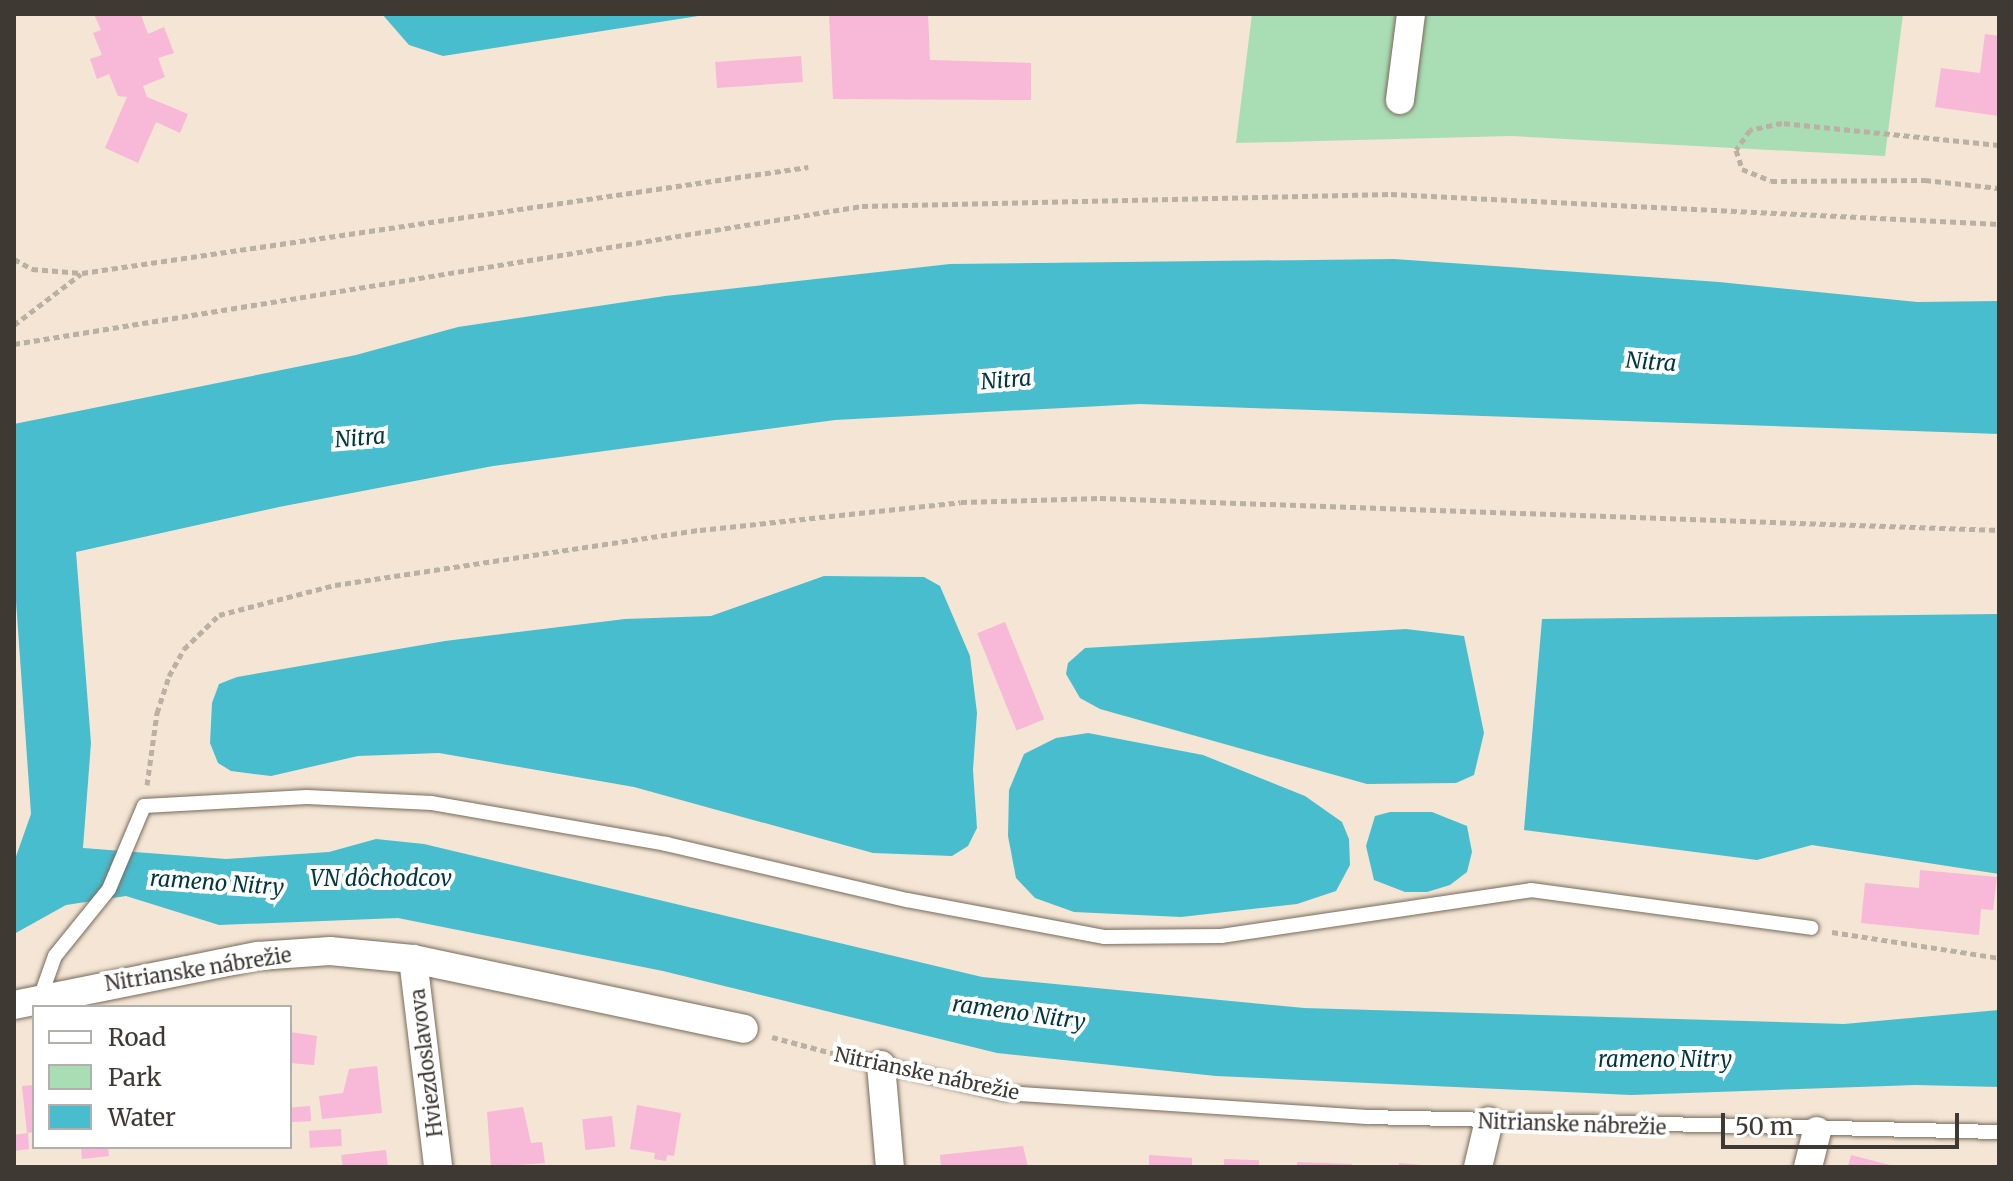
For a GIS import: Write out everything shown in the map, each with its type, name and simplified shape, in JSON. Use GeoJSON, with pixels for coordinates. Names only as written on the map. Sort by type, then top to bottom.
{"type":"FeatureCollection","features":[{"type":"Feature","properties":{"kind":"street"},"geometry":{"type":"LineString","coordinates":[[1400,100],[1411,14]]}},
{"type":"Feature","properties":{"kind":"street","name":"Nitrianske nábrežie"},"geometry":{"type":"LineString","coordinates":[[14,1005],[41,995],[258,956],[330,951],[413,959],[744,1029]]}},
{"type":"Feature","properties":{"kind":"street","name":"Hviezdoslavova"},"geometry":{"type":"LineString","coordinates":[[413,959],[438,1167]]}},
{"type":"Feature","properties":{"kind":"street"},"geometry":{"type":"LineString","coordinates":[[868,1062],[890,1167]]}},
{"type":"Feature","properties":{"kind":"street"},"geometry":{"type":"LineString","coordinates":[[1478,1167],[1489,1121]]}},
{"type":"Feature","properties":{"kind":"street"},"geometry":{"type":"LineString","coordinates":[[1808,1167],[1817,1131]]}},
{"type":"Feature","properties":{"kind":"lane"},"geometry":{"type":"LineString","coordinates":[[41,995],[55,956],[109,889],[144,806],[307,797],[432,803],[666,844],[907,900],[1104,937],[1221,936],[1531,890],[1811,928]]}},
{"type":"Feature","properties":{"kind":"lane","name":"Nitrianske nábrežie"},"geometry":{"type":"LineString","coordinates":[[868,1062],[1005,1093],[1489,1121],[1817,1131],[1883,1126],[1999,1132]]}},
{"type":"Feature","properties":{"kind":"path"},"geometry":{"type":"LineString","coordinates":[[1999,145],[1782,123],[1750,130],[1736,150],[1742,169],[1771,181],[1925,180],[1999,188]]}},
{"type":"Feature","properties":{"kind":"path"},"geometry":{"type":"LineString","coordinates":[[14,259],[32,269],[82,273],[808,167]]}},
{"type":"Feature","properties":{"kind":"path"},"geometry":{"type":"LineString","coordinates":[[14,344],[862,206],[1391,194],[1999,224]]}},
{"type":"Feature","properties":{"kind":"path"},"geometry":{"type":"LineString","coordinates":[[14,325],[82,273]]}},
{"type":"Feature","properties":{"kind":"path"},"geometry":{"type":"LineString","coordinates":[[144,806],[157,713],[169,676],[184,649],[219,615],[335,585],[700,530],[961,502],[1100,498],[1999,530]]}},
{"type":"Feature","properties":{"kind":"path"},"geometry":{"type":"LineString","coordinates":[[1811,928],[1999,958]]}},
{"type":"Feature","properties":{"kind":"path","name":"Nitrianske nábrežie"},"geometry":{"type":"LineString","coordinates":[[744,1029],[868,1062]]}},
{"type":"Feature","properties":{"kind":"green space"},"geometry":{"type":"Polygon","coordinates":[[[1252,14],[1903,14],[1885,156],[1511,136],[1236,143],[1252,14]]]}},
{"type":"Feature","properties":{"kind":"water"},"geometry":{"type":"Polygon","coordinates":[[[382,14],[711,14],[443,56],[409,45],[382,14]]]}},
{"type":"Feature","properties":{"kind":"water"},"geometry":{"type":"Polygon","coordinates":[[[1394,259],[1719,282],[1917,302],[1999,301],[1999,434],[1139,404],[835,420],[493,466],[279,507],[76,552],[91,743],[83,848],[226,859],[329,852],[376,839],[424,844],[982,977],[1304,1008],[1844,1024],[1999,1010],[1999,1087],[1916,1085],[1631,1095],[1216,1076],[997,1053],[663,971],[398,918],[219,925],[126,896],[66,905],[14,934],[14,862],[31,814],[14,573],[14,424],[356,355],[458,327],[665,296],[950,264],[1394,259]]]}},
{"type":"Feature","properties":{"kind":"water"},"geometry":{"type":"Polygon","coordinates":[[[824,576],[924,577],[940,586],[970,656],[977,713],[973,770],[977,828],[968,846],[952,856],[873,853],[634,787],[439,753],[358,756],[271,776],[231,771],[218,763],[210,743],[212,703],[219,684],[237,677],[445,641],[625,619],[711,616],[824,576]]]}},
{"type":"Feature","properties":{"kind":"water"},"geometry":{"type":"Polygon","coordinates":[[[1999,614],[1999,874],[1812,845],[1757,860],[1524,830],[1542,619],[1999,614]]]}},
{"type":"Feature","properties":{"kind":"water"},"geometry":{"type":"Polygon","coordinates":[[[1406,629],[1464,636],[1484,733],[1474,775],[1456,783],[1367,784],[1100,709],[1080,698],[1066,674],[1068,663],[1085,648],[1406,629]]]}},
{"type":"Feature","properties":{"kind":"water"},"geometry":{"type":"Polygon","coordinates":[[[1088,733],[1203,755],[1305,796],[1342,822],[1349,839],[1350,865],[1336,891],[1297,904],[1181,917],[1074,912],[1035,898],[1016,878],[1008,836],[1009,790],[1024,754],[1056,738],[1088,733]]]}},
{"type":"Feature","properties":{"kind":"water"},"geometry":{"type":"Polygon","coordinates":[[[1390,812],[1432,812],[1467,826],[1472,852],[1467,872],[1450,885],[1427,892],[1405,892],[1374,880],[1366,846],[1375,816],[1390,812]]]}},
{"type":"Feature","properties":{"kind":"building"},"geometry":{"type":"Polygon","coordinates":[[[94,14],[141,15],[148,34],[164,27],[174,53],[158,58],[165,77],[143,86],[147,97],[188,114],[180,133],[156,122],[138,163],[105,148],[127,97],[118,96],[109,74],[97,79],[90,59],[102,55],[93,33],[101,30],[94,14]]]}},
{"type":"Feature","properties":{"kind":"building"},"geometry":{"type":"Polygon","coordinates":[[[829,14],[928,14],[930,60],[1031,63],[1031,100],[833,99],[829,14]]]}},
{"type":"Feature","properties":{"kind":"building"},"geometry":{"type":"Polygon","coordinates":[[[1985,34],[1999,36],[1999,116],[1935,107],[1941,68],[1980,73],[1985,34]]]}},
{"type":"Feature","properties":{"kind":"building"},"geometry":{"type":"Polygon","coordinates":[[[801,56],[803,82],[717,88],[715,62],[801,56]]]}},
{"type":"Feature","properties":{"kind":"building"},"geometry":{"type":"Polygon","coordinates":[[[1005,622],[1044,719],[1017,731],[977,633],[1005,622]]]}},
{"type":"Feature","properties":{"kind":"building"},"geometry":{"type":"Polygon","coordinates":[[[1920,870],[1997,877],[1993,910],[1981,909],[1979,935],[1861,923],[1865,883],[1919,888],[1920,870]]]}},
{"type":"Feature","properties":{"kind":"building"},"geometry":{"type":"Polygon","coordinates":[[[292,1032],[317,1036],[314,1065],[292,1063],[292,1032]]]}},
{"type":"Feature","properties":{"kind":"building"},"geometry":{"type":"Polygon","coordinates":[[[377,1066],[382,1113],[322,1119],[319,1096],[343,1093],[349,1069],[377,1066]]]}},
{"type":"Feature","properties":{"kind":"building"},"geometry":{"type":"Polygon","coordinates":[[[32,1085],[32,1132],[27,1133],[22,1086],[32,1085]]]}},
{"type":"Feature","properties":{"kind":"building"},"geometry":{"type":"Polygon","coordinates":[[[637,1105],[681,1113],[674,1156],[667,1155],[666,1161],[654,1159],[655,1153],[630,1149],[637,1105]]]}},
{"type":"Feature","properties":{"kind":"building"},"geometry":{"type":"Polygon","coordinates":[[[310,1106],[311,1121],[292,1122],[292,1107],[310,1106]]]}},
{"type":"Feature","properties":{"kind":"building"},"geometry":{"type":"Polygon","coordinates":[[[523,1107],[531,1143],[542,1142],[545,1163],[491,1167],[487,1112],[523,1107]]]}},
{"type":"Feature","properties":{"kind":"building"},"geometry":{"type":"Polygon","coordinates":[[[612,1116],[615,1147],[585,1150],[582,1119],[612,1116]]]}},
{"type":"Feature","properties":{"kind":"building"},"geometry":{"type":"Polygon","coordinates":[[[341,1129],[342,1146],[310,1148],[309,1131],[341,1129]]]}},
{"type":"Feature","properties":{"kind":"building"},"geometry":{"type":"Polygon","coordinates":[[[28,1133],[29,1149],[14,1151],[14,1135],[28,1133]]]}},
{"type":"Feature","properties":{"kind":"building"},"geometry":{"type":"Polygon","coordinates":[[[1023,1146],[1028,1167],[941,1167],[940,1155],[1023,1146]]]}},
{"type":"Feature","properties":{"kind":"building"},"geometry":{"type":"Polygon","coordinates":[[[81,1149],[108,1149],[109,1156],[82,1159],[81,1149]]]}},
{"type":"Feature","properties":{"kind":"building"},"geometry":{"type":"Polygon","coordinates":[[[386,1150],[388,1167],[343,1167],[341,1155],[386,1150]]]}},
{"type":"Feature","properties":{"kind":"building"},"geometry":{"type":"Polygon","coordinates":[[[1149,1155],[1192,1158],[1192,1167],[1149,1167],[1149,1155]]]}},
{"type":"Feature","properties":{"kind":"building"},"geometry":{"type":"Polygon","coordinates":[[[1851,1155],[1894,1166],[1894,1167],[1848,1167],[1851,1155]]]}},
{"type":"Feature","properties":{"kind":"building"},"geometry":{"type":"Polygon","coordinates":[[[1224,1159],[1259,1160],[1259,1167],[1224,1167],[1224,1159]]]}},
{"type":"Feature","properties":{"kind":"building"},"geometry":{"type":"Polygon","coordinates":[[[1297,1162],[1352,1164],[1352,1167],[1297,1167],[1297,1162]]]}},
{"type":"Feature","properties":{"kind":"building"},"geometry":{"type":"Polygon","coordinates":[[[1399,1163],[1423,1165],[1423,1167],[1399,1167],[1399,1163]]]}},
{"type":"Feature","properties":{"kind":"water label","name":"Nitra"},"geometry":{"type":"Point","coordinates":[1651,362]}},
{"type":"Feature","properties":{"kind":"water label","name":"Nitra"},"geometry":{"type":"Point","coordinates":[1006,380]}},
{"type":"Feature","properties":{"kind":"water label","name":"Nitra"},"geometry":{"type":"Point","coordinates":[360,438]}},
{"type":"Feature","properties":{"kind":"water label","name":"VN dôchodcov"},"geometry":{"type":"Point","coordinates":[381,879]}},
{"type":"Feature","properties":{"kind":"water label","name":"rameno Nitry"},"geometry":{"type":"Point","coordinates":[217,883]}},
{"type":"Feature","properties":{"kind":"water label","name":"rameno Nitry"},"geometry":{"type":"Point","coordinates":[1019,1013]}},
{"type":"Feature","properties":{"kind":"water label","name":"rameno Nitry"},"geometry":{"type":"Point","coordinates":[1665,1060]}}]}
